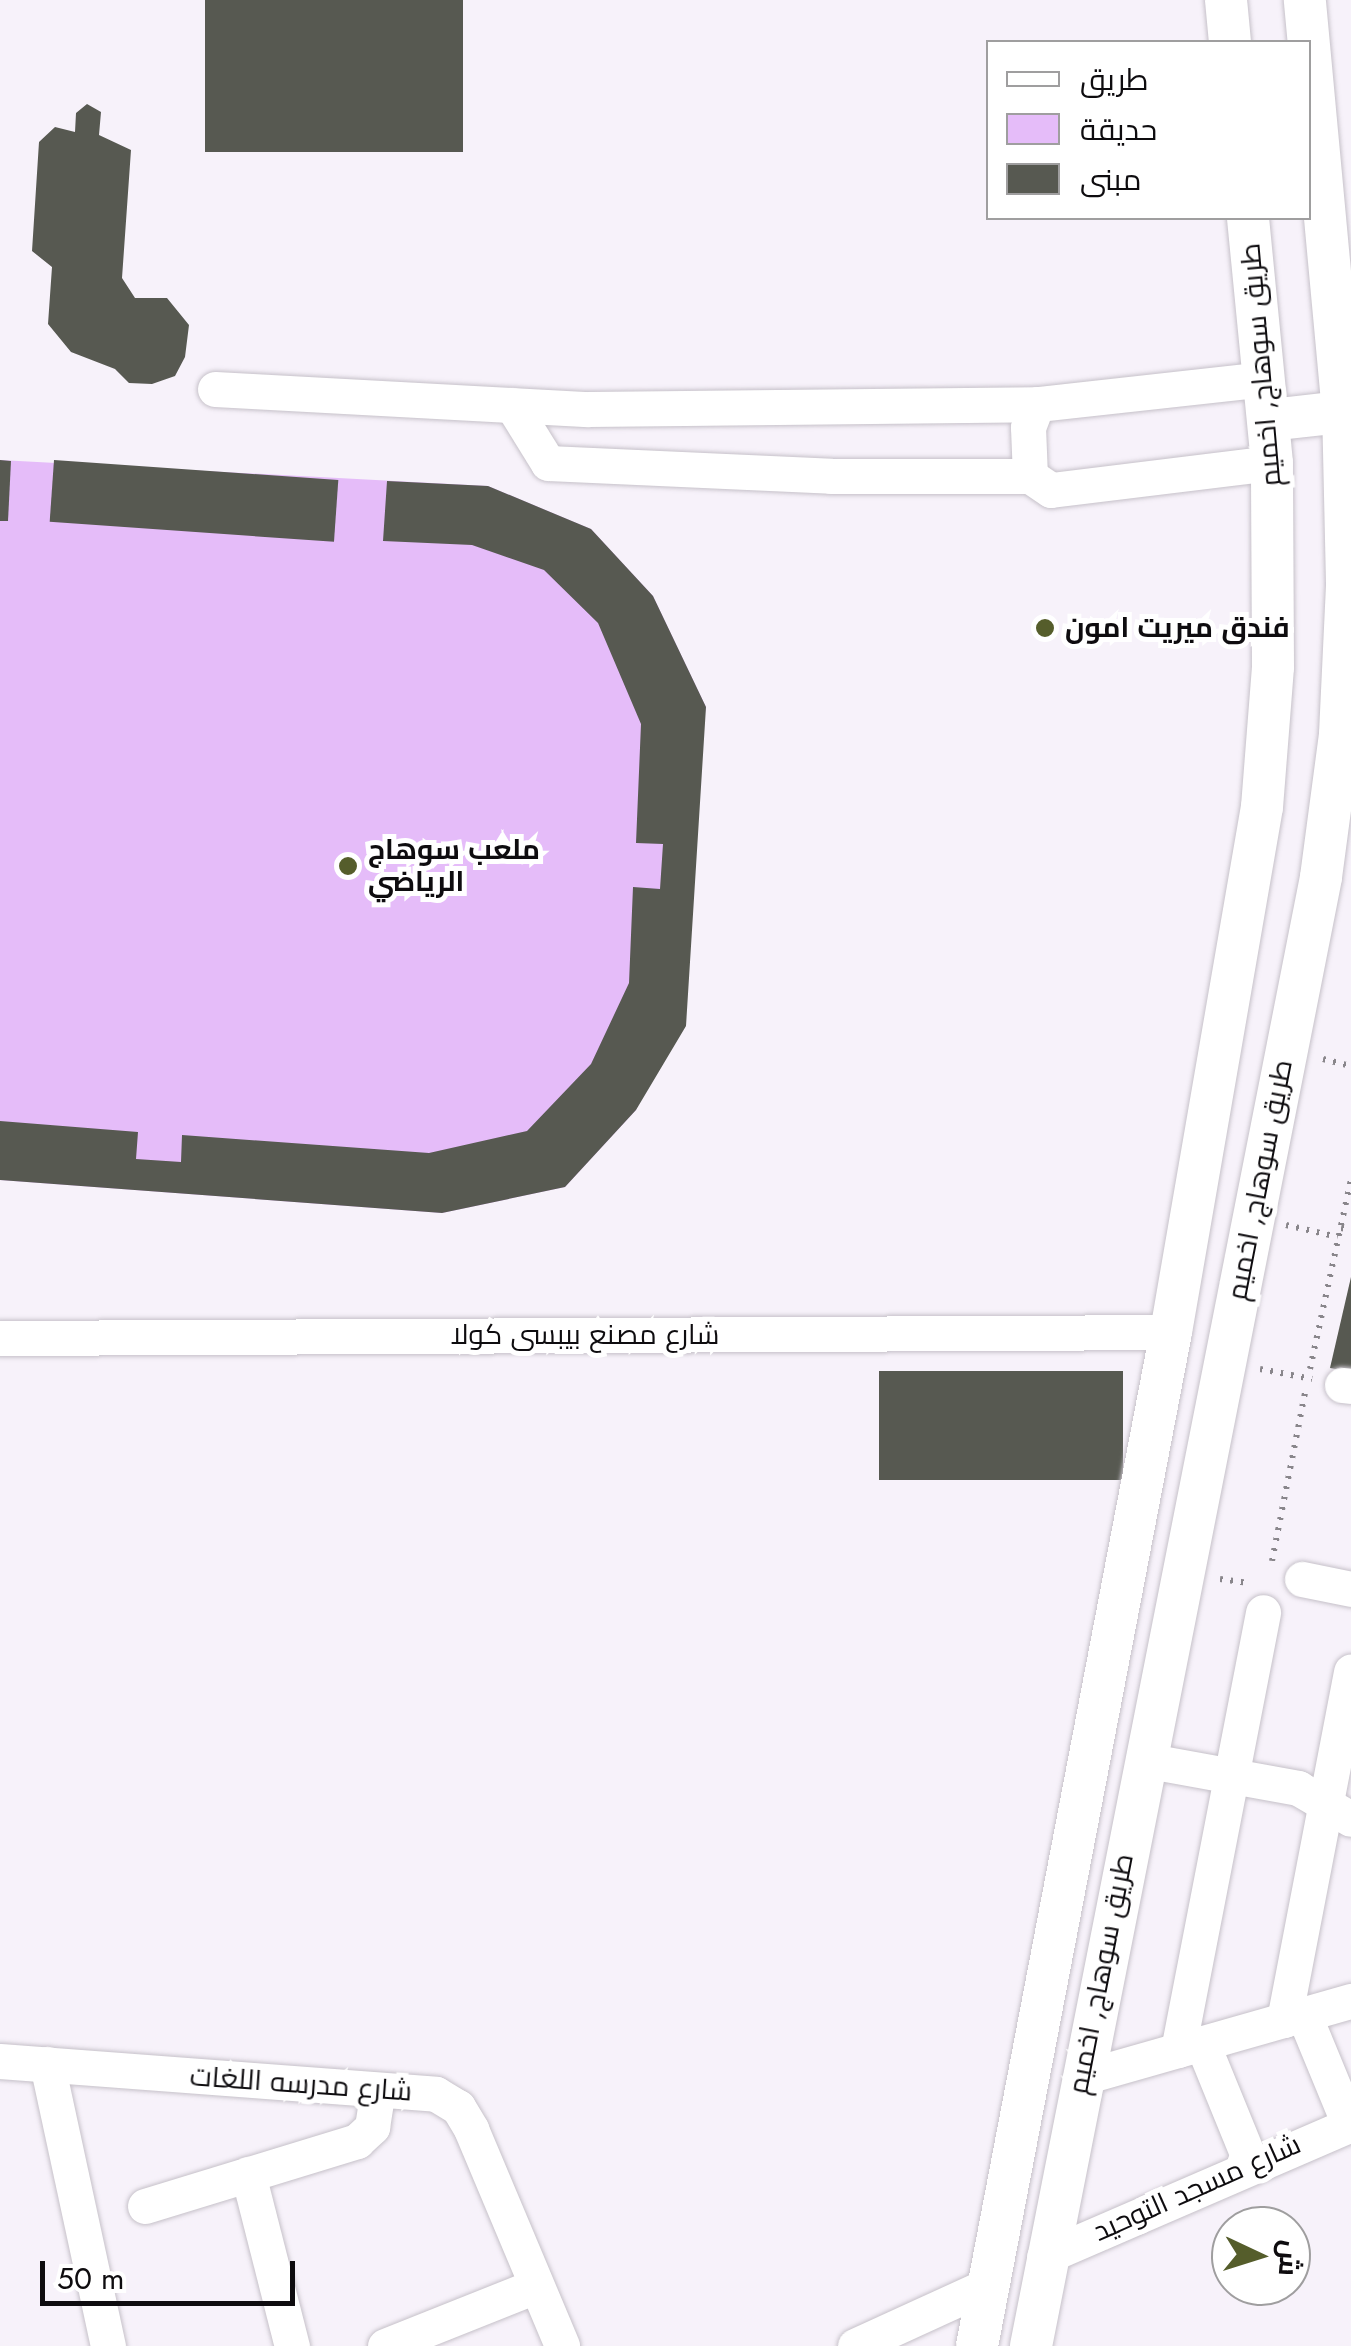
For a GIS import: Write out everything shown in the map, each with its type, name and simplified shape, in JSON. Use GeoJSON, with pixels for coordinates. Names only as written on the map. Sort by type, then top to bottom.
{"type":"FeatureCollection","features":[{"type":"Feature","properties":{"kind":"main road"},"geometry":{"type":"LineString","coordinates":[[1226,0],[1230,40]]}},
{"type":"Feature","properties":{"kind":"main road","name":"طريق سوهاج, اخميم"},"geometry":{"type":"LineString","coordinates":[[1306,0],[1311,40]]}},
{"type":"Feature","properties":{"kind":"main road","name":"طريق سوهاج, اخميم"},"geometry":{"type":"LineString","coordinates":[[1031,2346],[1044,2257],[1320,877],[1345,734],[1342,313],[1311,43]]}},
{"type":"Feature","properties":{"kind":"main road","name":"طريق سوهاج, اخميم"},"geometry":{"type":"LineString","coordinates":[[977,2346],[984,2287],[1171,1332],[1262,807],[1274,667],[1272,463],[1248,220]]}},
{"type":"Feature","properties":{"kind":"main road"},"geometry":{"type":"LineString","coordinates":[[1268,400],[1343,412]]}},
{"type":"Feature","properties":{"kind":"street"},"geometry":{"type":"LineString","coordinates":[[216,389],[512,405],[870,411],[1268,400]]}},
{"type":"Feature","properties":{"kind":"street"},"geometry":{"type":"LineString","coordinates":[[1030,476],[1028,427],[1036,404]]}},
{"type":"Feature","properties":{"kind":"street"},"geometry":{"type":"LineString","coordinates":[[512,405],[548,463],[831,476],[1030,476],[1051,490],[1272,463]]}},
{"type":"Feature","properties":{"kind":"street","name":"شارع مصنع بيبسى كولا"},"geometry":{"type":"LineString","coordinates":[[0,1338],[1171,1332]]}},
{"type":"Feature","properties":{"kind":"street"},"geometry":{"type":"LineString","coordinates":[[1302,1579],[1349,1580]]}},
{"type":"Feature","properties":{"kind":"street"},"geometry":{"type":"LineString","coordinates":[[1251,2163],[1190,2046],[1232,1776],[1264,1612]]}},
{"type":"Feature","properties":{"kind":"street"},"geometry":{"type":"LineString","coordinates":[[1350,2124],[1294,2017],[1338,1811],[1351,1671]]}},
{"type":"Feature","properties":{"kind":"street"},"geometry":{"type":"LineString","coordinates":[[1144,1760],[1298,1788],[1338,1811]]}},
{"type":"Feature","properties":{"kind":"street"},"geometry":{"type":"LineString","coordinates":[[1080,2078],[1351,2001]]}},
{"type":"Feature","properties":{"kind":"street","name":"شارع مدرسه اللغات"},"geometry":{"type":"LineString","coordinates":[[0,2061],[436,2094],[458,2107],[562,2346]]}},
{"type":"Feature","properties":{"kind":"street"},"geometry":{"type":"LineString","coordinates":[[47,2064],[108,2346]]}},
{"type":"Feature","properties":{"kind":"street"},"geometry":{"type":"LineString","coordinates":[[145,2206],[366,2136],[378,2090]]}},
{"type":"Feature","properties":{"kind":"street","name":"شارع مسجد التوحيد"},"geometry":{"type":"LineString","coordinates":[[1044,2257],[1251,2163],[1350,2124]]}},
{"type":"Feature","properties":{"kind":"street"},"geometry":{"type":"LineString","coordinates":[[248,2174],[292,2346]]}},
{"type":"Feature","properties":{"kind":"street"},"geometry":{"type":"LineString","coordinates":[[386,2346],[536,2286]]}},
{"type":"Feature","properties":{"kind":"street"},"geometry":{"type":"LineString","coordinates":[[855,2346],[984,2287]]}},
{"type":"Feature","properties":{"kind":"path"},"geometry":{"type":"LineString","coordinates":[[1264,1612],[1308,1378],[1351,1180]]}},
{"type":"Feature","properties":{"kind":"path"},"geometry":{"type":"LineString","coordinates":[[1252,1217],[1340,1232],[1351,1230]]}},
{"type":"Feature","properties":{"kind":"path"},"geometry":{"type":"LineString","coordinates":[[1224,1362],[1347,1386]]}},
{"type":"Feature","properties":{"kind":"green space","name":"ملعب سوهاج الرياضي"},"geometry":{"type":"Polygon","coordinates":[[[0,460],[488,486],[591,529],[653,596],[706,707],[636,1110],[565,1187],[442,1213],[0,1180],[0,460]]]}},
{"type":"Feature","properties":{"kind":"building"},"geometry":{"type":"Polygon","coordinates":[[[205,0],[463,0],[463,152],[205,152],[205,0]]]}},
{"type":"Feature","properties":{"kind":"building"},"geometry":{"type":"Polygon","coordinates":[[[87,104],[101,112],[99,135],[131,150],[122,278],[135,298],[167,298],[189,325],[185,357],[175,376],[152,384],[129,383],[115,369],[71,352],[48,324],[52,267],[32,251],[39,142],[55,127],[75,132],[76,113],[87,104]]]}},
{"type":"Feature","properties":{"kind":"building"},"geometry":{"type":"Polygon","coordinates":[[[0,460],[11,461],[8,521],[0,521],[0,460]]]}},
{"type":"Feature","properties":{"kind":"building"},"geometry":{"type":"Polygon","coordinates":[[[54,460],[338,480],[334,542],[50,522],[54,460]]]}},
{"type":"Feature","properties":{"kind":"building"},"geometry":{"type":"Polygon","coordinates":[[[387,481],[488,486],[591,529],[653,596],[706,707],[686,1026],[636,1110],[565,1187],[442,1213],[0,1180],[0,1121],[138,1132],[136,1159],[181,1162],[182,1135],[429,1153],[527,1131],[591,1064],[629,983],[633,887],[660,889],[663,844],[636,843],[641,724],[598,623],[544,570],[472,545],[383,541],[387,481]]]}},
{"type":"Feature","properties":{"kind":"building"},"geometry":{"type":"Polygon","coordinates":[[[1351,1277],[1351,1372],[1330,1368],[1351,1277]]]}},
{"type":"Feature","properties":{"kind":"building"},"geometry":{"type":"Polygon","coordinates":[[[879,1371],[1123,1371],[1123,1480],[879,1480],[879,1371]]]}},
{"type":"Feature","properties":{"kind":"place","name":"فندق ميريت امون"},"geometry":{"type":"Point","coordinates":[1045,628]}},
{"type":"Feature","properties":{"kind":"place","name":"ملعب سوهاج الرياضي"},"geometry":{"type":"Point","coordinates":[348,866]}}]}
